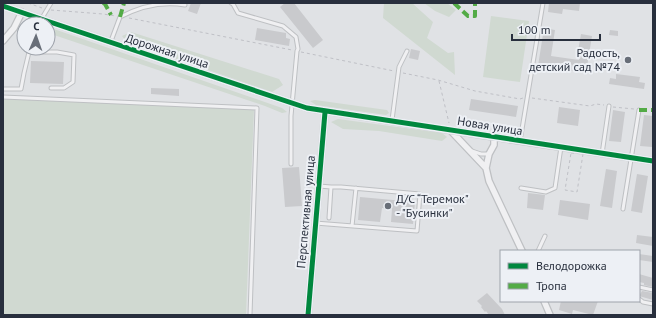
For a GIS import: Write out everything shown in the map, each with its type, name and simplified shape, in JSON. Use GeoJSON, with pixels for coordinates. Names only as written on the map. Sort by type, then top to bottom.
{"type":"FeatureCollection","features":[{"type":"Feature","properties":{"kind":"street","name":"Дорожная улица"},"geometry":{"type":"LineString","coordinates":[[3,6],[33,16]]}},
{"type":"Feature","properties":{"kind":"street"},"geometry":{"type":"LineString","coordinates":[[3,41],[14,28],[22,12]]}},
{"type":"Feature","properties":{"kind":"street","name":"Дорожная улица"},"geometry":{"type":"LineString","coordinates":[[56,24],[307,108],[325,112]]}},
{"type":"Feature","properties":{"kind":"street","name":"Новая улица"},"geometry":{"type":"LineString","coordinates":[[325,112],[653,162]]}},
{"type":"Feature","properties":{"kind":"street","name":"Перспективная улица"},"geometry":{"type":"LineString","coordinates":[[308,315],[325,112]]}},
{"type":"Feature","properties":{"kind":"street"},"geometry":{"type":"LineString","coordinates":[[450,130],[486,168]]}},
{"type":"Feature","properties":{"kind":"street"},"geometry":{"type":"LineString","coordinates":[[494,137],[494,145],[489,154],[486,168],[489,182],[522,250]]}},
{"type":"Feature","properties":{"kind":"street"},"geometry":{"type":"LineString","coordinates":[[544,302],[550,315]]}},
{"type":"Feature","properties":{"kind":"lane"},"geometry":{"type":"LineString","coordinates":[[43,16],[50,3]]}},
{"type":"Feature","properties":{"kind":"lane"},"geometry":{"type":"LineString","coordinates":[[110,42],[120,16],[130,11],[154,5],[176,3],[184,5]]}},
{"type":"Feature","properties":{"kind":"lane"},"geometry":{"type":"LineString","coordinates":[[231,3],[238,13],[283,26],[296,37],[298,48],[291,116],[291,164]]}},
{"type":"Feature","properties":{"kind":"lane"},"geometry":{"type":"LineString","coordinates":[[520,141],[543,3]]}},
{"type":"Feature","properties":{"kind":"lane"},"geometry":{"type":"LineString","coordinates":[[392,122],[399,67],[407,51]]}},
{"type":"Feature","properties":{"kind":"lane"},"geometry":{"type":"LineString","coordinates":[[3,89],[21,89],[29,52],[57,52],[74,55],[72,82],[64,88],[51,88]]}},
{"type":"Feature","properties":{"kind":"lane"},"geometry":{"type":"LineString","coordinates":[[3,97],[257,108],[250,315]]}},
{"type":"Feature","properties":{"kind":"lane"},"geometry":{"type":"LineString","coordinates":[[602,154],[609,106]]}},
{"type":"Feature","properties":{"kind":"lane"},"geometry":{"type":"LineString","coordinates":[[623,209],[639,110]]}},
{"type":"Feature","properties":{"kind":"lane"},"geometry":{"type":"LineString","coordinates":[[521,188],[546,192],[554,188],[561,147]]}},
{"type":"Feature","properties":{"kind":"lane"},"geometry":{"type":"LineString","coordinates":[[468,150],[481,154],[489,154]]}},
{"type":"Feature","properties":{"kind":"lane"},"geometry":{"type":"LineString","coordinates":[[316,223],[417,231],[420,194],[340,186],[319,186]]}},
{"type":"Feature","properties":{"kind":"lane"},"geometry":{"type":"LineString","coordinates":[[329,218],[331,187]]}},
{"type":"Feature","properties":{"kind":"lane"},"geometry":{"type":"LineString","coordinates":[[352,226],[356,188]]}},
{"type":"Feature","properties":{"kind":"lane"},"geometry":{"type":"LineString","coordinates":[[538,250],[545,236]]}},
{"type":"Feature","properties":{"kind":"lane"},"geometry":{"type":"LineString","coordinates":[[640,287],[653,290]]}},
{"type":"Feature","properties":{"kind":"lane"},"geometry":{"type":"LineString","coordinates":[[640,300],[643,302],[653,304]]}},
{"type":"Feature","properties":{"kind":"path"},"geometry":{"type":"LineString","coordinates":[[28,3],[47,10],[120,16],[438,80],[475,91],[520,99],[528,97],[590,106],[596,104],[639,110]]}},
{"type":"Feature","properties":{"kind":"path"},"geometry":{"type":"LineString","coordinates":[[438,80],[450,130]]}},
{"type":"Feature","properties":{"kind":"path"},"geometry":{"type":"LineString","coordinates":[[571,153],[583,154],[577,192],[565,190],[571,153]]}},
{"type":"Feature","properties":{"kind":"shaded area"},"geometry":{"type":"Polygon","coordinates":[[[384,3],[412,3],[433,22],[427,38],[448,53],[454,52],[455,75],[383,18],[384,3]]]}},
{"type":"Feature","properties":{"kind":"shaded area"},"geometry":{"type":"Polygon","coordinates":[[[424,3],[447,3],[456,10],[449,17],[435,11],[424,3]]]}},
{"type":"Feature","properties":{"kind":"shaded area"},"geometry":{"type":"Polygon","coordinates":[[[491,16],[529,21],[520,82],[483,77],[491,16]]]}},
{"type":"Feature","properties":{"kind":"shaded area"},"geometry":{"type":"Polygon","coordinates":[[[56,30],[282,108],[287,112],[282,113],[56,36],[56,30]]]}},
{"type":"Feature","properties":{"kind":"shaded area"},"geometry":{"type":"Polygon","coordinates":[[[131,32],[279,79],[283,85],[272,92],[127,42],[122,36],[131,32]]]}},
{"type":"Feature","properties":{"kind":"shaded area"},"geometry":{"type":"Polygon","coordinates":[[[3,99],[254,109],[246,315],[3,315],[3,99]]]}},
{"type":"Feature","properties":{"kind":"shaded area"},"geometry":{"type":"Polygon","coordinates":[[[315,100],[387,110],[389,113],[386,115],[316,105],[310,101],[315,100]]]}},
{"type":"Feature","properties":{"kind":"shaded area"},"geometry":{"type":"Polygon","coordinates":[[[338,119],[442,133],[447,137],[442,141],[379,131],[343,129],[331,122],[338,119]]]}},
{"type":"Feature","properties":{"kind":"building"},"geometry":{"type":"Polygon","coordinates":[[[191,3],[201,3],[197,14],[188,11],[191,3]]]}},
{"type":"Feature","properties":{"kind":"building"},"geometry":{"type":"Polygon","coordinates":[[[285,3],[294,3],[323,40],[313,48],[280,7],[285,3]]]}},
{"type":"Feature","properties":{"kind":"building"},"geometry":{"type":"Polygon","coordinates":[[[549,3],[580,3],[579,11],[563,9],[562,14],[548,12],[549,3]]]}},
{"type":"Feature","properties":{"kind":"building"},"geometry":{"type":"Polygon","coordinates":[[[257,28],[286,33],[286,38],[290,39],[289,46],[255,40],[257,28]]]}},
{"type":"Feature","properties":{"kind":"building"},"geometry":{"type":"Polygon","coordinates":[[[544,28],[555,30],[551,56],[579,60],[580,51],[578,51],[581,34],[592,36],[586,73],[538,66],[544,28]]]}},
{"type":"Feature","properties":{"kind":"building"},"geometry":{"type":"Polygon","coordinates":[[[610,30],[618,31],[618,36],[609,35],[610,30]]]}},
{"type":"Feature","properties":{"kind":"building"},"geometry":{"type":"Polygon","coordinates":[[[411,49],[420,51],[418,60],[409,58],[411,49]]]}},
{"type":"Feature","properties":{"kind":"building"},"geometry":{"type":"Polygon","coordinates":[[[31,61],[64,62],[63,84],[30,83],[31,61]]]}},
{"type":"Feature","properties":{"kind":"building"},"geometry":{"type":"Polygon","coordinates":[[[616,74],[640,77],[639,82],[645,83],[644,89],[609,84],[610,78],[616,79],[616,74]]]}},
{"type":"Feature","properties":{"kind":"building"},"geometry":{"type":"Polygon","coordinates":[[[151,88],[179,89],[179,96],[151,94],[151,88]]]}},
{"type":"Feature","properties":{"kind":"building"},"geometry":{"type":"Polygon","coordinates":[[[471,99],[518,106],[516,117],[469,110],[471,99]]]}},
{"type":"Feature","properties":{"kind":"building"},"geometry":{"type":"Polygon","coordinates":[[[559,107],[580,110],[578,126],[557,123],[559,107]]]}},
{"type":"Feature","properties":{"kind":"building"},"geometry":{"type":"Polygon","coordinates":[[[613,110],[625,112],[621,142],[609,141],[613,110]]]}},
{"type":"Feature","properties":{"kind":"building"},"geometry":{"type":"Polygon","coordinates":[[[644,115],[653,116],[652,147],[640,146],[644,115]]]}},
{"type":"Feature","properties":{"kind":"building"},"geometry":{"type":"Polygon","coordinates":[[[299,167],[302,206],[285,207],[282,168],[299,167]]]}},
{"type":"Feature","properties":{"kind":"building"},"geometry":{"type":"Polygon","coordinates":[[[606,169],[617,171],[612,208],[600,206],[606,169]]]}},
{"type":"Feature","properties":{"kind":"building"},"geometry":{"type":"Polygon","coordinates":[[[637,174],[648,176],[642,213],[631,211],[637,174]]]}},
{"type":"Feature","properties":{"kind":"building"},"geometry":{"type":"Polygon","coordinates":[[[528,193],[545,195],[543,210],[527,208],[528,193]]]}},
{"type":"Feature","properties":{"kind":"building"},"geometry":{"type":"Polygon","coordinates":[[[360,197],[415,202],[413,224],[391,222],[392,209],[382,208],[380,222],[358,220],[360,197]]]}},
{"type":"Feature","properties":{"kind":"building"},"geometry":{"type":"Polygon","coordinates":[[[560,200],[590,204],[588,220],[558,215],[560,200]]]}},
{"type":"Feature","properties":{"kind":"building"},"geometry":{"type":"Polygon","coordinates":[[[637,235],[653,237],[653,246],[636,243],[637,235]]]}},
{"type":"Feature","properties":{"kind":"building"},"geometry":{"type":"Polygon","coordinates":[[[640,254],[653,256],[653,262],[640,260],[640,254]]]}},
{"type":"Feature","properties":{"kind":"building"},"geometry":{"type":"Polygon","coordinates":[[[640,274],[653,278],[653,287],[644,285],[644,283],[640,282],[640,274]]]}},
{"type":"Feature","properties":{"kind":"building"},"geometry":{"type":"Polygon","coordinates":[[[642,291],[653,293],[653,300],[640,296],[642,291]]]}},
{"type":"Feature","properties":{"kind":"building"},"geometry":{"type":"Polygon","coordinates":[[[487,293],[502,309],[505,315],[489,315],[486,311],[485,312],[477,301],[487,293]]]}},
{"type":"Feature","properties":{"kind":"building"},"geometry":{"type":"Polygon","coordinates":[[[561,302],[598,302],[593,315],[573,310],[572,314],[559,310],[561,302]]]}},
{"type":"Feature","properties":{"kind":"marked path"},"geometry":{"type":"LineString","coordinates":[[103,3],[111,15]]}},
{"type":"Feature","properties":{"kind":"marked path"},"geometry":{"type":"LineString","coordinates":[[120,17],[124,3]]}},
{"type":"Feature","properties":{"kind":"marked path"},"geometry":{"type":"LineString","coordinates":[[454,3],[468,16],[475,16],[475,3]]}},
{"type":"Feature","properties":{"kind":"marked path"},"geometry":{"type":"LineString","coordinates":[[639,110],[653,110]]}},
{"type":"Feature","properties":{"kind":"cycle path"},"geometry":{"type":"LineString","coordinates":[[3,6],[307,108],[653,161]]}},
{"type":"Feature","properties":{"kind":"cycle path"},"geometry":{"type":"LineString","coordinates":[[308,315],[325,112]]}},
{"type":"Feature","properties":{"kind":"place","name":"Радость, детский сад №74"},"geometry":{"type":"Point","coordinates":[628,60]}},
{"type":"Feature","properties":{"kind":"place","name":"Д/С “Теремок\" - \"Бусинки\""},"geometry":{"type":"Point","coordinates":[388,206]}}]}
